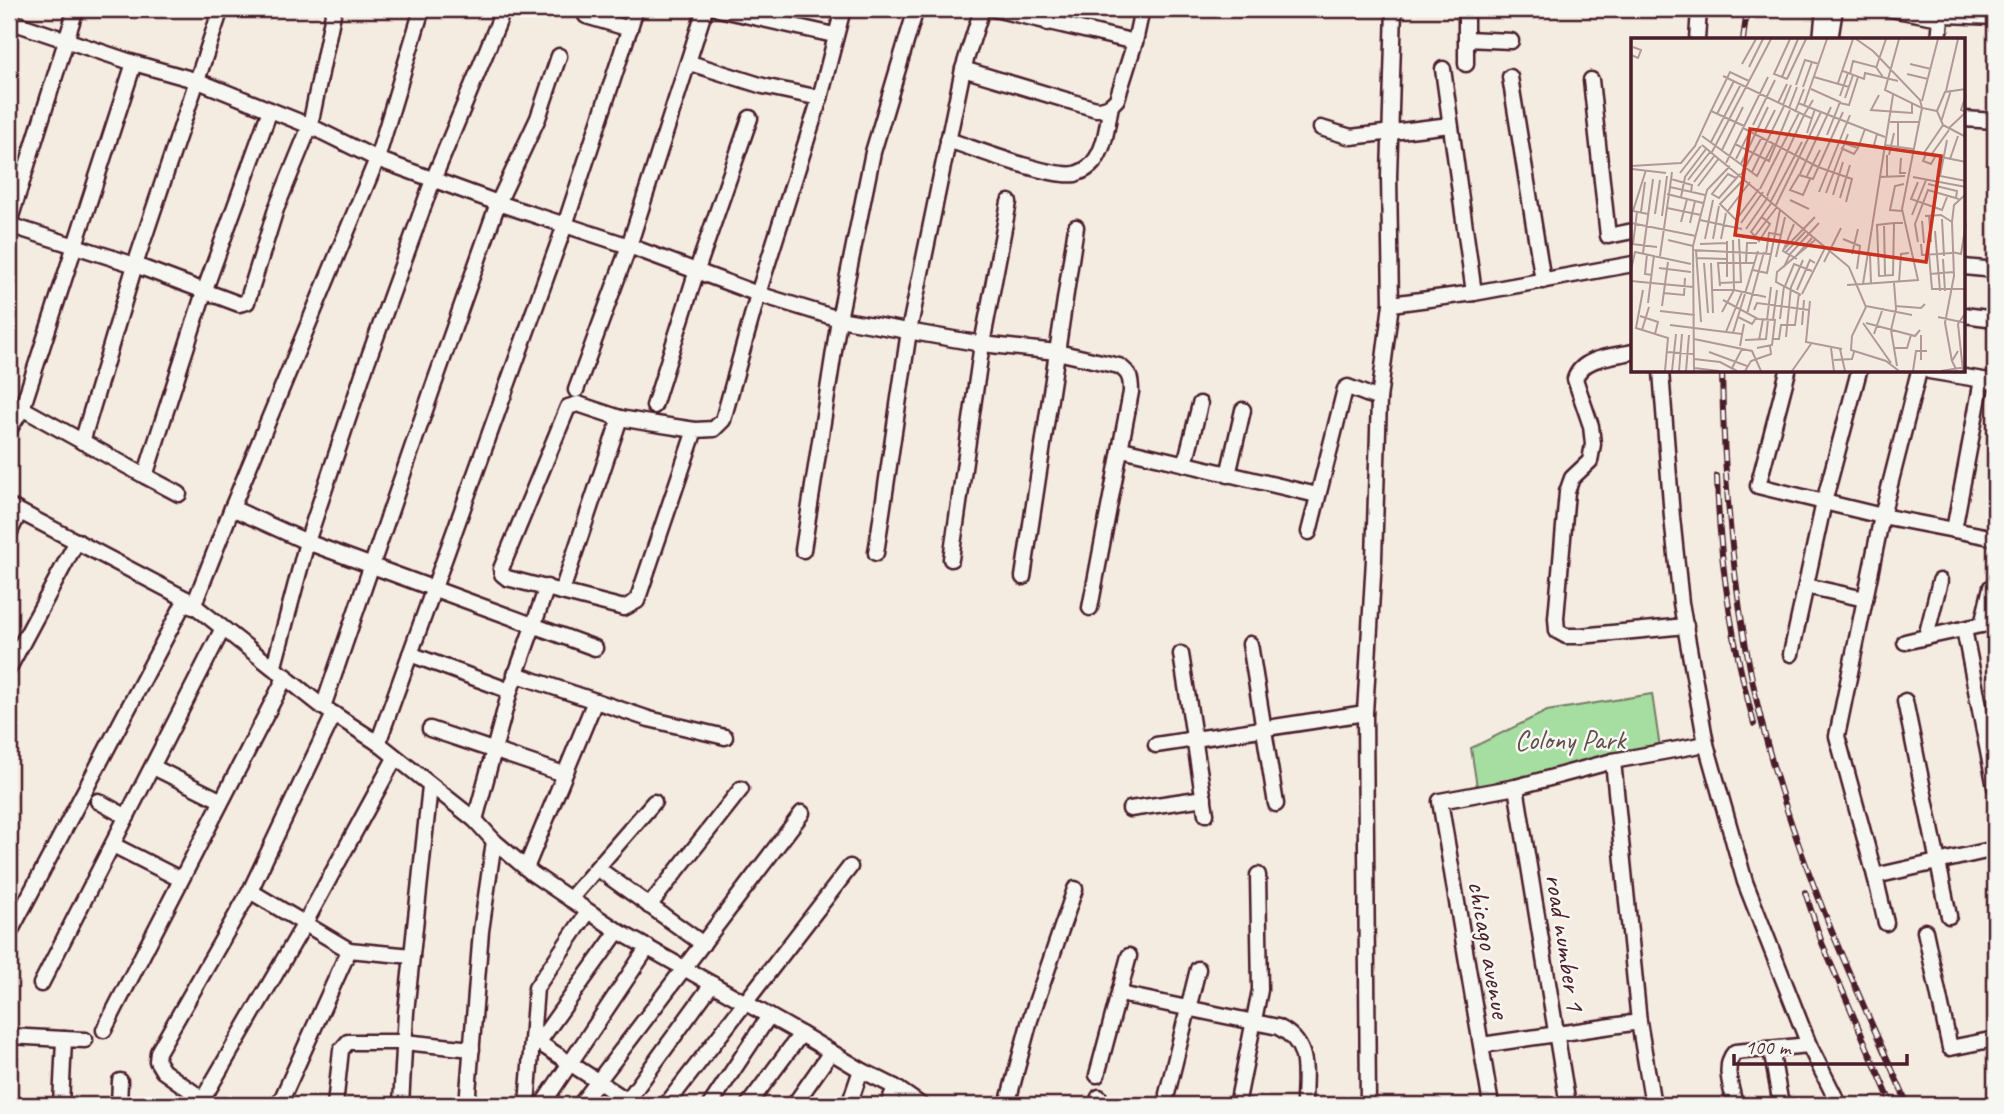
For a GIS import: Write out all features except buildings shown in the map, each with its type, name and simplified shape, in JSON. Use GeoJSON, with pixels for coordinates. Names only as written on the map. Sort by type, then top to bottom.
{"type":"FeatureCollection","features":[{"type":"Feature","properties":{"kind":"street"},"geometry":{"type":"LineString","coordinates":[[76,9],[9,224],[135,265],[239,304],[244,304],[249,299],[276,209],[310,126],[334,9]]}},
{"type":"Feature","properties":{"kind":"street"},"geometry":{"type":"LineString","coordinates":[[82,442],[135,265],[198,81],[219,9]]}},
{"type":"Feature","properties":{"kind":"street"},"geometry":{"type":"LineString","coordinates":[[9,934],[189,603],[232,508],[377,159],[422,9]]}},
{"type":"Feature","properties":{"kind":"street"},"geometry":{"type":"LineString","coordinates":[[274,666],[307,542],[366,365],[433,180],[502,9]]}},
{"type":"Feature","properties":{"kind":"street"},"geometry":{"type":"LineString","coordinates":[[378,743],[565,226],[636,9]]}},
{"type":"Feature","properties":{"kind":"street"},"geometry":{"type":"LineString","coordinates":[[576,390],[629,246],[690,63],[705,9]]}},
{"type":"Feature","properties":{"kind":"street"},"geometry":{"type":"LineString","coordinates":[[718,9],[834,35]]}},
{"type":"Feature","properties":{"kind":"street"},"geometry":{"type":"LineString","coordinates":[[695,430],[637,601],[624,608],[507,578],[502,574],[501,569],[566,410],[573,404],[620,418],[695,430],[715,429],[723,421],[758,294],[820,98],[834,35],[843,9]]}},
{"type":"Feature","properties":{"kind":"street"},"geometry":{"type":"LineString","coordinates":[[803,550],[839,319],[873,152],[916,9]]}},
{"type":"Feature","properties":{"kind":"street"},"geometry":{"type":"LineString","coordinates":[[876,552],[909,331],[963,69],[982,9]]}},
{"type":"Feature","properties":{"kind":"street"},"geometry":{"type":"LineString","coordinates":[[994,9],[1050,16],[1135,41]]}},
{"type":"Feature","properties":{"kind":"street"},"geometry":{"type":"LineString","coordinates":[[948,140],[1053,173],[1073,174],[1087,169],[1098,157],[1101,149],[1111,106],[1117,99],[1142,9]]}},
{"type":"Feature","properties":{"kind":"street"},"geometry":{"type":"LineString","coordinates":[[1466,9],[1466,64]]}},
{"type":"Feature","properties":{"kind":"street"},"geometry":{"type":"LineString","coordinates":[[1696,38],[1699,9]]}},
{"type":"Feature","properties":{"kind":"street"},"geometry":{"type":"LineString","coordinates":[[1821,38],[1824,9]]}},
{"type":"Feature","properties":{"kind":"street"},"geometry":{"type":"LineString","coordinates":[[1830,38],[1835,9]]}},
{"type":"Feature","properties":{"kind":"street"},"geometry":{"type":"LineString","coordinates":[[1889,9],[1941,18],[1947,15],[1995,17]]}},
{"type":"Feature","properties":{"kind":"street"},"geometry":{"type":"LineString","coordinates":[[1368,1105],[1365,713],[1374,559],[1379,399],[1391,304],[1389,10]]}},
{"type":"Feature","properties":{"kind":"street"},"geometry":{"type":"LineString","coordinates":[[586,16],[630,29]]}},
{"type":"Feature","properties":{"kind":"street"},"geometry":{"type":"LineString","coordinates":[[1939,38],[1941,18]]}},
{"type":"Feature","properties":{"kind":"street"},"geometry":{"type":"LineString","coordinates":[[9,21],[134,63],[198,81],[310,126],[377,159],[498,203],[629,246],[758,294],[839,319],[982,344],[1057,352],[1119,366],[1128,371],[1131,392],[1090,608]]}},
{"type":"Feature","properties":{"kind":"street"},"geometry":{"type":"LineString","coordinates":[[1466,39],[1511,41]]}},
{"type":"Feature","properties":{"kind":"street"},"geometry":{"type":"LineString","coordinates":[[395,758],[207,1102],[163,1071],[157,1061],[158,1052],[250,891],[329,710],[371,564],[498,203],[538,118],[559,56]]}},
{"type":"Feature","properties":{"kind":"street"},"geometry":{"type":"LineString","coordinates":[[9,430],[15,405],[74,247],[134,63]]}},
{"type":"Feature","properties":{"kind":"street"},"geometry":{"type":"LineString","coordinates":[[690,63],[763,86],[820,98]]}},
{"type":"Feature","properties":{"kind":"street"},"geometry":{"type":"LineString","coordinates":[[963,69],[1096,109],[1111,106]]}},
{"type":"Feature","properties":{"kind":"street"},"geometry":{"type":"LineString","coordinates":[[1443,69],[1474,293]]}},
{"type":"Feature","properties":{"kind":"street"},"geometry":{"type":"LineString","coordinates":[[1510,77],[1543,281]]}},
{"type":"Feature","properties":{"kind":"street"},"geometry":{"type":"LineString","coordinates":[[1591,80],[1608,236],[1631,231]]}},
{"type":"Feature","properties":{"kind":"street"},"geometry":{"type":"LineString","coordinates":[[145,476],[204,292],[270,110]]}},
{"type":"Feature","properties":{"kind":"street"},"geometry":{"type":"LineString","coordinates":[[654,406],[750,118]]}},
{"type":"Feature","properties":{"kind":"street"},"geometry":{"type":"LineString","coordinates":[[1966,119],[1995,121]]}},
{"type":"Feature","properties":{"kind":"street"},"geometry":{"type":"LineString","coordinates":[[1321,128],[1351,137],[1450,125]]}},
{"type":"Feature","properties":{"kind":"street"},"geometry":{"type":"LineString","coordinates":[[951,559],[982,344],[1009,202]]}},
{"type":"Feature","properties":{"kind":"street"},"geometry":{"type":"LineString","coordinates":[[1023,577],[1076,227]]}},
{"type":"Feature","properties":{"kind":"street"},"geometry":{"type":"LineString","coordinates":[[1391,304],[1474,293],[1631,264]]}},
{"type":"Feature","properties":{"kind":"street"},"geometry":{"type":"LineString","coordinates":[[1966,267],[1995,270]]}},
{"type":"Feature","properties":{"kind":"street"},"geometry":{"type":"LineString","coordinates":[[1966,315],[1995,319]]}},
{"type":"Feature","properties":{"kind":"street"},"geometry":{"type":"LineString","coordinates":[[1631,352],[1588,363],[1581,367],[1575,379],[1591,426],[1593,444],[1590,461],[1572,478],[1567,492],[1557,631],[1566,636],[1580,636],[1686,626]]}},
{"type":"Feature","properties":{"kind":"street"},"geometry":{"type":"LineString","coordinates":[[1661,373],[1672,517],[1686,626],[1706,744],[1745,882],[1810,1045],[1839,1105]]}},
{"type":"Feature","properties":{"kind":"street"},"geometry":{"type":"LineString","coordinates":[[1787,373],[1758,486],[1882,516],[1995,538]]}},
{"type":"Feature","properties":{"kind":"street"},"geometry":{"type":"LineString","coordinates":[[1791,654],[1824,502],[1858,373]]}},
{"type":"Feature","properties":{"kind":"street"},"geometry":{"type":"LineString","coordinates":[[1886,923],[1837,736],[1882,516],[1918,373]]}},
{"type":"Feature","properties":{"kind":"street"},"geometry":{"type":"LineString","coordinates":[[1940,373],[1989,381],[1954,530]]}},
{"type":"Feature","properties":{"kind":"street"},"geometry":{"type":"LineString","coordinates":[[1309,532],[1345,389],[1348,387],[1379,399]]}},
{"type":"Feature","properties":{"kind":"street"},"geometry":{"type":"LineString","coordinates":[[1185,464],[1200,404]]}},
{"type":"Feature","properties":{"kind":"street"},"geometry":{"type":"LineString","coordinates":[[15,405],[179,494]]}},
{"type":"Feature","properties":{"kind":"street"},"geometry":{"type":"LineString","coordinates":[[1228,475],[1243,410]]}},
{"type":"Feature","properties":{"kind":"street"},"geometry":{"type":"LineString","coordinates":[[475,820],[515,674],[533,626],[554,589],[620,418]]}},
{"type":"Feature","properties":{"kind":"street"},"geometry":{"type":"LineString","coordinates":[[1122,449],[1317,495]]}},
{"type":"Feature","properties":{"kind":"street"},"geometry":{"type":"LineString","coordinates":[[232,508],[307,542],[595,648]]}},
{"type":"Feature","properties":{"kind":"street"},"geometry":{"type":"LineString","coordinates":[[9,534],[14,510],[77,541],[189,603],[329,710],[378,743],[475,820],[494,841],[526,868],[569,899],[618,931],[895,1087],[921,1105]]}},
{"type":"Feature","properties":{"kind":"street"},"geometry":{"type":"LineString","coordinates":[[9,668],[77,541]]}},
{"type":"Feature","properties":{"kind":"street"},"geometry":{"type":"LineString","coordinates":[[1926,637],[1940,581]]}},
{"type":"Feature","properties":{"kind":"street"},"geometry":{"type":"LineString","coordinates":[[1806,586],[1865,599]]}},
{"type":"Feature","properties":{"kind":"street"},"geometry":{"type":"LineString","coordinates":[[1905,642],[1988,624],[1991,587]]}},
{"type":"Feature","properties":{"kind":"street"},"geometry":{"type":"LineString","coordinates":[[41,984],[222,629]]}},
{"type":"Feature","properties":{"kind":"street"},"geometry":{"type":"LineString","coordinates":[[1964,629],[1995,787]]}},
{"type":"Feature","properties":{"kind":"street"},"geometry":{"type":"LineString","coordinates":[[1250,644],[1276,804]]}},
{"type":"Feature","properties":{"kind":"street"},"geometry":{"type":"LineString","coordinates":[[410,654],[510,691]]}},
{"type":"Feature","properties":{"kind":"street"},"geometry":{"type":"LineString","coordinates":[[1181,654],[1206,814]]}},
{"type":"Feature","properties":{"kind":"street"},"geometry":{"type":"LineString","coordinates":[[515,674],[649,719],[725,737]]}},
{"type":"Feature","properties":{"kind":"street"},"geometry":{"type":"LineString","coordinates":[[104,1030],[286,676]]}},
{"type":"Feature","properties":{"kind":"street"},"geometry":{"type":"LineString","coordinates":[[526,868],[595,701]]}},
{"type":"Feature","properties":{"kind":"street"},"geometry":{"type":"LineString","coordinates":[[1905,701],[1949,916]]}},
{"type":"Feature","properties":{"kind":"street"},"geometry":{"type":"LineString","coordinates":[[1156,745],[1365,713]]}},
{"type":"Feature","properties":{"kind":"street"},"geometry":{"type":"LineString","coordinates":[[430,729],[565,774]]}},
{"type":"Feature","properties":{"kind":"street"},"geometry":{"type":"LineString","coordinates":[[1516,787],[1614,761],[1706,744]]}},
{"type":"Feature","properties":{"kind":"street"},"geometry":{"type":"LineString","coordinates":[[1614,761],[1639,1022],[1653,1105]]}},
{"type":"Feature","properties":{"kind":"street"},"geometry":{"type":"LineString","coordinates":[[153,767],[220,800]]}},
{"type":"Feature","properties":{"kind":"street"},"geometry":{"type":"LineString","coordinates":[[401,1105],[404,1042],[430,786]]}},
{"type":"Feature","properties":{"kind":"street","name":"chicago avenue"},"geometry":{"type":"LineString","coordinates":[[1491,1105],[1440,801],[1516,787]]}},
{"type":"Feature","properties":{"kind":"street","name":"road number 1"},"geometry":{"type":"LineString","coordinates":[[1516,787],[1568,1105]]}},
{"type":"Feature","properties":{"kind":"street"},"geometry":{"type":"LineString","coordinates":[[649,906],[741,789]]}},
{"type":"Feature","properties":{"kind":"street"},"geometry":{"type":"LineString","coordinates":[[1130,809],[1204,798]]}},
{"type":"Feature","properties":{"kind":"street"},"geometry":{"type":"LineString","coordinates":[[98,801],[127,817]]}},
{"type":"Feature","properties":{"kind":"street"},"geometry":{"type":"LineString","coordinates":[[569,899],[654,803]]}},
{"type":"Feature","properties":{"kind":"street"},"geometry":{"type":"LineString","coordinates":[[580,1105],[802,813]]}},
{"type":"Feature","properties":{"kind":"street"},"geometry":{"type":"LineString","coordinates":[[467,1105],[481,932],[494,841]]}},
{"type":"Feature","properties":{"kind":"street"},"geometry":{"type":"LineString","coordinates":[[113,845],[180,879]]}},
{"type":"Feature","properties":{"kind":"street"},"geometry":{"type":"LineString","coordinates":[[1875,876],[1995,849]]}},
{"type":"Feature","properties":{"kind":"street"},"geometry":{"type":"LineString","coordinates":[[666,1105],[850,867]]}},
{"type":"Feature","properties":{"kind":"street"},"geometry":{"type":"LineString","coordinates":[[597,868],[703,944]]}},
{"type":"Feature","properties":{"kind":"street"},"geometry":{"type":"LineString","coordinates":[[1237,1105],[1260,990],[1258,875]]}},
{"type":"Feature","properties":{"kind":"street"},"geometry":{"type":"LineString","coordinates":[[1007,1105],[1030,1020],[1075,889]]}},
{"type":"Feature","properties":{"kind":"street"},"geometry":{"type":"LineString","coordinates":[[250,891],[349,950],[412,956]]}},
{"type":"Feature","properties":{"kind":"street"},"geometry":{"type":"LineString","coordinates":[[527,1105],[536,1041],[536,988],[588,912]]}},
{"type":"Feature","properties":{"kind":"street"},"geometry":{"type":"LineString","coordinates":[[536,1041],[618,931]]}},
{"type":"Feature","properties":{"kind":"street"},"geometry":{"type":"LineString","coordinates":[[1925,931],[1950,1048],[1995,1039]]}},
{"type":"Feature","properties":{"kind":"street"},"geometry":{"type":"LineString","coordinates":[[542,1105],[648,947]]}},
{"type":"Feature","properties":{"kind":"street"},"geometry":{"type":"LineString","coordinates":[[279,1105],[349,950]]}},
{"type":"Feature","properties":{"kind":"street"},"geometry":{"type":"LineString","coordinates":[[1097,1074],[1129,956]]}},
{"type":"Feature","properties":{"kind":"street"},"geometry":{"type":"LineString","coordinates":[[1167,1094],[1198,970]]}},
{"type":"Feature","properties":{"kind":"street"},"geometry":{"type":"LineString","coordinates":[[536,1041],[629,1104],[712,984]]}},
{"type":"Feature","properties":{"kind":"street"},"geometry":{"type":"LineString","coordinates":[[1120,994],[1278,1027],[1291,1033],[1302,1046],[1304,1105]]}},
{"type":"Feature","properties":{"kind":"street"},"geometry":{"type":"LineString","coordinates":[[710,1105],[769,1016]]}},
{"type":"Feature","properties":{"kind":"street"},"geometry":{"type":"LineString","coordinates":[[1482,1045],[1639,1022]]}},
{"type":"Feature","properties":{"kind":"street"},"geometry":{"type":"LineString","coordinates":[[748,1105],[801,1034]]}},
{"type":"Feature","properties":{"kind":"street"},"geometry":{"type":"LineString","coordinates":[[9,1036],[85,1040]]}},
{"type":"Feature","properties":{"kind":"street"},"geometry":{"type":"LineString","coordinates":[[61,1105],[64,1040]]}},
{"type":"Feature","properties":{"kind":"street"},"geometry":{"type":"LineString","coordinates":[[335,1105],[343,1045],[353,1041],[404,1042],[472,1049]]}},
{"type":"Feature","properties":{"kind":"street"},"geometry":{"type":"LineString","coordinates":[[1735,1105],[1728,1065],[1729,1058],[1735,1052],[1810,1045]]}},
{"type":"Feature","properties":{"kind":"street"},"geometry":{"type":"LineString","coordinates":[[1771,1049],[1781,1105]]}},
{"type":"Feature","properties":{"kind":"street"},"geometry":{"type":"LineString","coordinates":[[794,1105],[831,1052]]}},
{"type":"Feature","properties":{"kind":"street"},"geometry":{"type":"LineString","coordinates":[[849,1105],[861,1070]]}},
{"type":"Feature","properties":{"kind":"street"},"geometry":{"type":"LineString","coordinates":[[119,1105],[120,1081]]}},
{"type":"Feature","properties":{"kind":"street"},"geometry":{"type":"LineString","coordinates":[[888,1105],[895,1087]]}},
{"type":"Feature","properties":{"kind":"green space","name":"Colony Park"},"geometry":{"type":"Polygon","coordinates":[[[1652,694],[1661,755],[1477,787],[1471,748],[1547,711],[1652,694]]]}},
{"type":"Feature","properties":{"kind":"railway"},"geometry":{"type":"LineString","coordinates":[[1743,38],[1747,9]]}},
{"type":"Feature","properties":{"kind":"railway"},"geometry":{"type":"LineString","coordinates":[[1722,373],[1726,470],[1735,570],[1750,669],[1761,718],[1773,765],[1817,895],[1908,1105]]}},
{"type":"Feature","properties":{"kind":"railway"},"geometry":{"type":"LineString","coordinates":[[1717,476],[1728,601],[1754,724]]}},
{"type":"Feature","properties":{"kind":"railway"},"geometry":{"type":"LineString","coordinates":[[1805,892],[1822,943],[1892,1105]]}}]}
